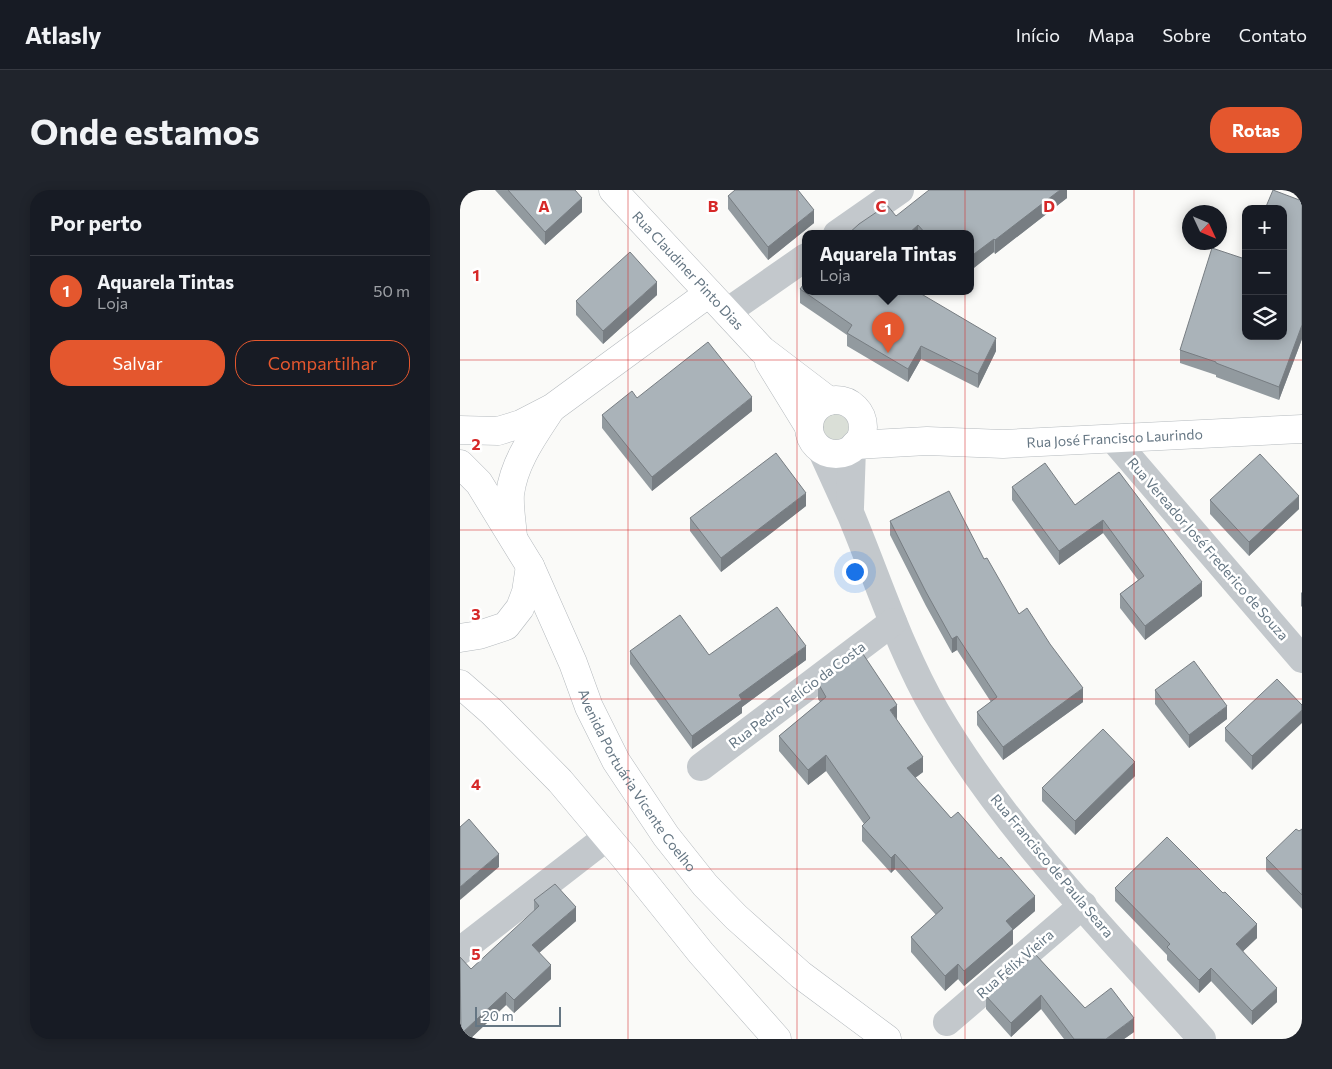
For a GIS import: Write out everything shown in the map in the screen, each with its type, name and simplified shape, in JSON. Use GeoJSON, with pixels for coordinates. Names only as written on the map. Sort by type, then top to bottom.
{"type":"FeatureCollection","features":[{"type":"Feature","properties":{"kind":"main road","name":"Rua Claudiner Pinto Dias"},"geometry":{"type":"LineString","coordinates":[[613,190],[762,350],[829,401]]}},
{"type":"Feature","properties":{"kind":"main road"},"geometry":{"type":"LineString","coordinates":[[460,430],[498,432],[521,424],[552,408],[709,292]]}},
{"type":"Feature","properties":{"kind":"main road","name":"Rua Claudiner Pinto Dias"},"geometry":{"type":"LineString","coordinates":[[762,350],[815,438]]}},
{"type":"Feature","properties":{"kind":"main road"},"geometry":{"type":"LineString","coordinates":[[838,400],[846,402],[860,414],[862,430],[860,438],[854,447],[842,453],[831,454],[815,438],[810,418],[814,410],[820,405],[838,400]]}},
{"type":"Feature","properties":{"kind":"main road"},"geometry":{"type":"LineString","coordinates":[[513,537],[510,495],[514,474],[528,444],[552,408]]}},
{"type":"Feature","properties":{"kind":"main road","name":"Rua José Francisco Laurindo"},"geometry":{"type":"LineString","coordinates":[[860,414],[927,441]]}},
{"type":"Feature","properties":{"kind":"main road","name":"Rua José Francisco Laurindo"},"geometry":{"type":"LineString","coordinates":[[854,447],[927,441],[1003,444],[1114,440],[1300,424]]}},
{"type":"Feature","properties":{"kind":"main road","name":"Avenida Portuária Vicente Coelho"},"geometry":{"type":"LineString","coordinates":[[460,464],[479,483],[530,566],[573,663],[589,707],[616,761],[666,836],[705,885],[736,916],[801,975],[887,1039]]}},
{"type":"Feature","properties":{"kind":"main road"},"geometry":{"type":"LineString","coordinates":[[460,638],[479,635],[506,626],[520,608],[526,592],[530,566]]}},
{"type":"Feature","properties":{"kind":"main road"},"geometry":{"type":"LineString","coordinates":[[460,684],[492,712],[560,781],[701,953],[777,1039]]}},
{"type":"Feature","properties":{"kind":"street"},"geometry":{"type":"LineString","coordinates":[[843,230],[900,190]]}},
{"type":"Feature","properties":{"kind":"street"},"geometry":{"type":"LineString","coordinates":[[727,312],[802,260]]}},
{"type":"Feature","properties":{"kind":"street","name":"Rua Francisco de Paula Seara"},"geometry":{"type":"LineString","coordinates":[[815,438],[850,513],[893,622],[936,711],[972,768],[1032,847],[1202,1039]]}},
{"type":"Feature","properties":{"kind":"street","name":"Rua Vereador José Frederico de Souza"},"geometry":{"type":"LineString","coordinates":[[1114,440],[1302,659]]}},
{"type":"Feature","properties":{"kind":"street","name":"Rua Francisco de Paula Seara"},"geometry":{"type":"LineString","coordinates":[[850,513],[854,447]]}},
{"type":"Feature","properties":{"kind":"street","name":"Rua Pedro Felício da Costa"},"geometry":{"type":"LineString","coordinates":[[701,767],[893,622]]}},
{"type":"Feature","properties":{"kind":"street"},"geometry":{"type":"LineString","coordinates":[[460,950],[607,836]]}},
{"type":"Feature","properties":{"kind":"street","name":"Rua Félix Vieira"},"geometry":{"type":"LineString","coordinates":[[947,1022],[1083,905]]}},
{"type":"Feature","properties":{"kind":"shaded area"},"geometry":{"type":"Polygon","coordinates":[[[838,411],[844,412],[849,416],[853,421],[853,433],[849,438],[844,442],[838,443],[832,442],[827,438],[823,433],[822,427],[823,421],[827,416],[832,412],[838,411]]]}},
{"type":"Feature","properties":{"kind":"building"},"geometry":{"type":"Polygon","coordinates":[[[508,190],[575,190],[582,198],[545,232],[508,190]]]}},
{"type":"Feature","properties":{"kind":"building"},"geometry":{"type":"Polygon","coordinates":[[[735,190],[798,190],[814,210],[768,247],[728,196],[735,190]]]}},
{"type":"Feature","properties":{"kind":"building"},"geometry":{"type":"Polygon","coordinates":[[[929,190],[1060,190],[974,254],[974,230],[922,230],[918,225],[912,230],[852,230],[887,205],[896,216],[929,190]]]}},
{"type":"Feature","properties":{"kind":"building"},"geometry":{"type":"Polygon","coordinates":[[[1273,190],[1302,201],[1302,325],[1279,387],[1180,350],[1211,250],[1218,250],[1242,258],[1242,340],[1287,340],[1287,205],[1267,205],[1273,190]]]}},
{"type":"Feature","properties":{"kind":"building"},"geometry":{"type":"Polygon","coordinates":[[[630,252],[657,282],[603,331],[576,301],[630,252]]]}},
{"type":"Feature","properties":{"kind":"building"},"geometry":{"type":"Polygon","coordinates":[[[809,295],[923,295],[996,338],[978,374],[921,346],[908,369],[847,333],[852,325],[809,295]]]}},
{"type":"Feature","properties":{"kind":"building"},"geometry":{"type":"Polygon","coordinates":[[[708,342],[752,397],[652,477],[602,415],[632,391],[637,398],[708,342]]]}},
{"type":"Feature","properties":{"kind":"building"},"geometry":{"type":"Polygon","coordinates":[[[776,453],[806,493],[721,558],[690,518],[776,453]]]}},
{"type":"Feature","properties":{"kind":"building"},"geometry":{"type":"Polygon","coordinates":[[[1260,454],[1299,496],[1249,542],[1210,500],[1260,454]]]}},
{"type":"Feature","properties":{"kind":"building"},"geometry":{"type":"Polygon","coordinates":[[[1045,463],[1075,505],[1119,472],[1202,582],[1145,626],[1120,594],[1144,576],[1103,520],[1059,551],[1012,487],[1045,463]]]}},
{"type":"Feature","properties":{"kind":"building"},"geometry":{"type":"Polygon","coordinates":[[[949,491],[984,559],[987,558],[1019,614],[1027,608],[1050,644],[1083,688],[1003,747],[977,712],[997,697],[957,636],[952,639],[890,521],[949,491]]]}},
{"type":"Feature","properties":{"kind":"building"},"geometry":{"type":"Polygon","coordinates":[[[777,607],[806,646],[739,695],[742,700],[692,736],[630,651],[680,615],[709,655],[777,607]]]}},
{"type":"Feature","properties":{"kind":"building"},"geometry":{"type":"Polygon","coordinates":[[[861,651],[897,705],[890,710],[923,757],[907,768],[951,818],[958,812],[999,859],[1001,857],[1035,896],[1006,921],[1013,929],[964,971],[958,964],[945,976],[911,937],[943,908],[895,854],[891,858],[862,826],[870,818],[826,755],[808,770],[779,736],[826,697],[818,683],[861,651]]]}},
{"type":"Feature","properties":{"kind":"building"},"geometry":{"type":"Polygon","coordinates":[[[1194,661],[1227,706],[1189,735],[1155,690],[1194,661]]]}},
{"type":"Feature","properties":{"kind":"building"},"geometry":{"type":"Polygon","coordinates":[[[1277,679],[1302,705],[1302,710],[1252,756],[1225,728],[1277,679]]]}},
{"type":"Feature","properties":{"kind":"building"},"geometry":{"type":"Polygon","coordinates":[[[1103,729],[1135,762],[1075,821],[1042,788],[1103,729]]]}},
{"type":"Feature","properties":{"kind":"building"},"geometry":{"type":"Polygon","coordinates":[[[469,819],[499,854],[460,887],[460,827],[469,819]]]}},
{"type":"Feature","properties":{"kind":"building"},"geometry":{"type":"Polygon","coordinates":[[[1296,829],[1299,831],[1302,829],[1302,895],[1266,858],[1296,829]]]}},
{"type":"Feature","properties":{"kind":"building"},"geometry":{"type":"Polygon","coordinates":[[[1167,837],[1257,924],[1236,944],[1277,988],[1252,1011],[1211,968],[1199,980],[1167,947],[1170,944],[1115,888],[1167,837]]]}},
{"type":"Feature","properties":{"kind":"building"},"geometry":{"type":"Polygon","coordinates":[[[555,884],[576,907],[532,945],[551,965],[514,1000],[506,992],[461,1034],[460,957],[471,969],[539,906],[534,900],[555,884]]]}},
{"type":"Feature","properties":{"kind":"building"},"geometry":{"type":"Polygon","coordinates":[[[1035,954],[1085,1008],[1111,988],[1134,1018],[1106,1039],[1074,1039],[1041,995],[1011,1023],[986,996],[1035,954]]]}},
{"type":"Feature","properties":{"kind":"place","name":"Aquarela Tintas"},"geometry":{"type":"Point","coordinates":[888,353]}}]}
